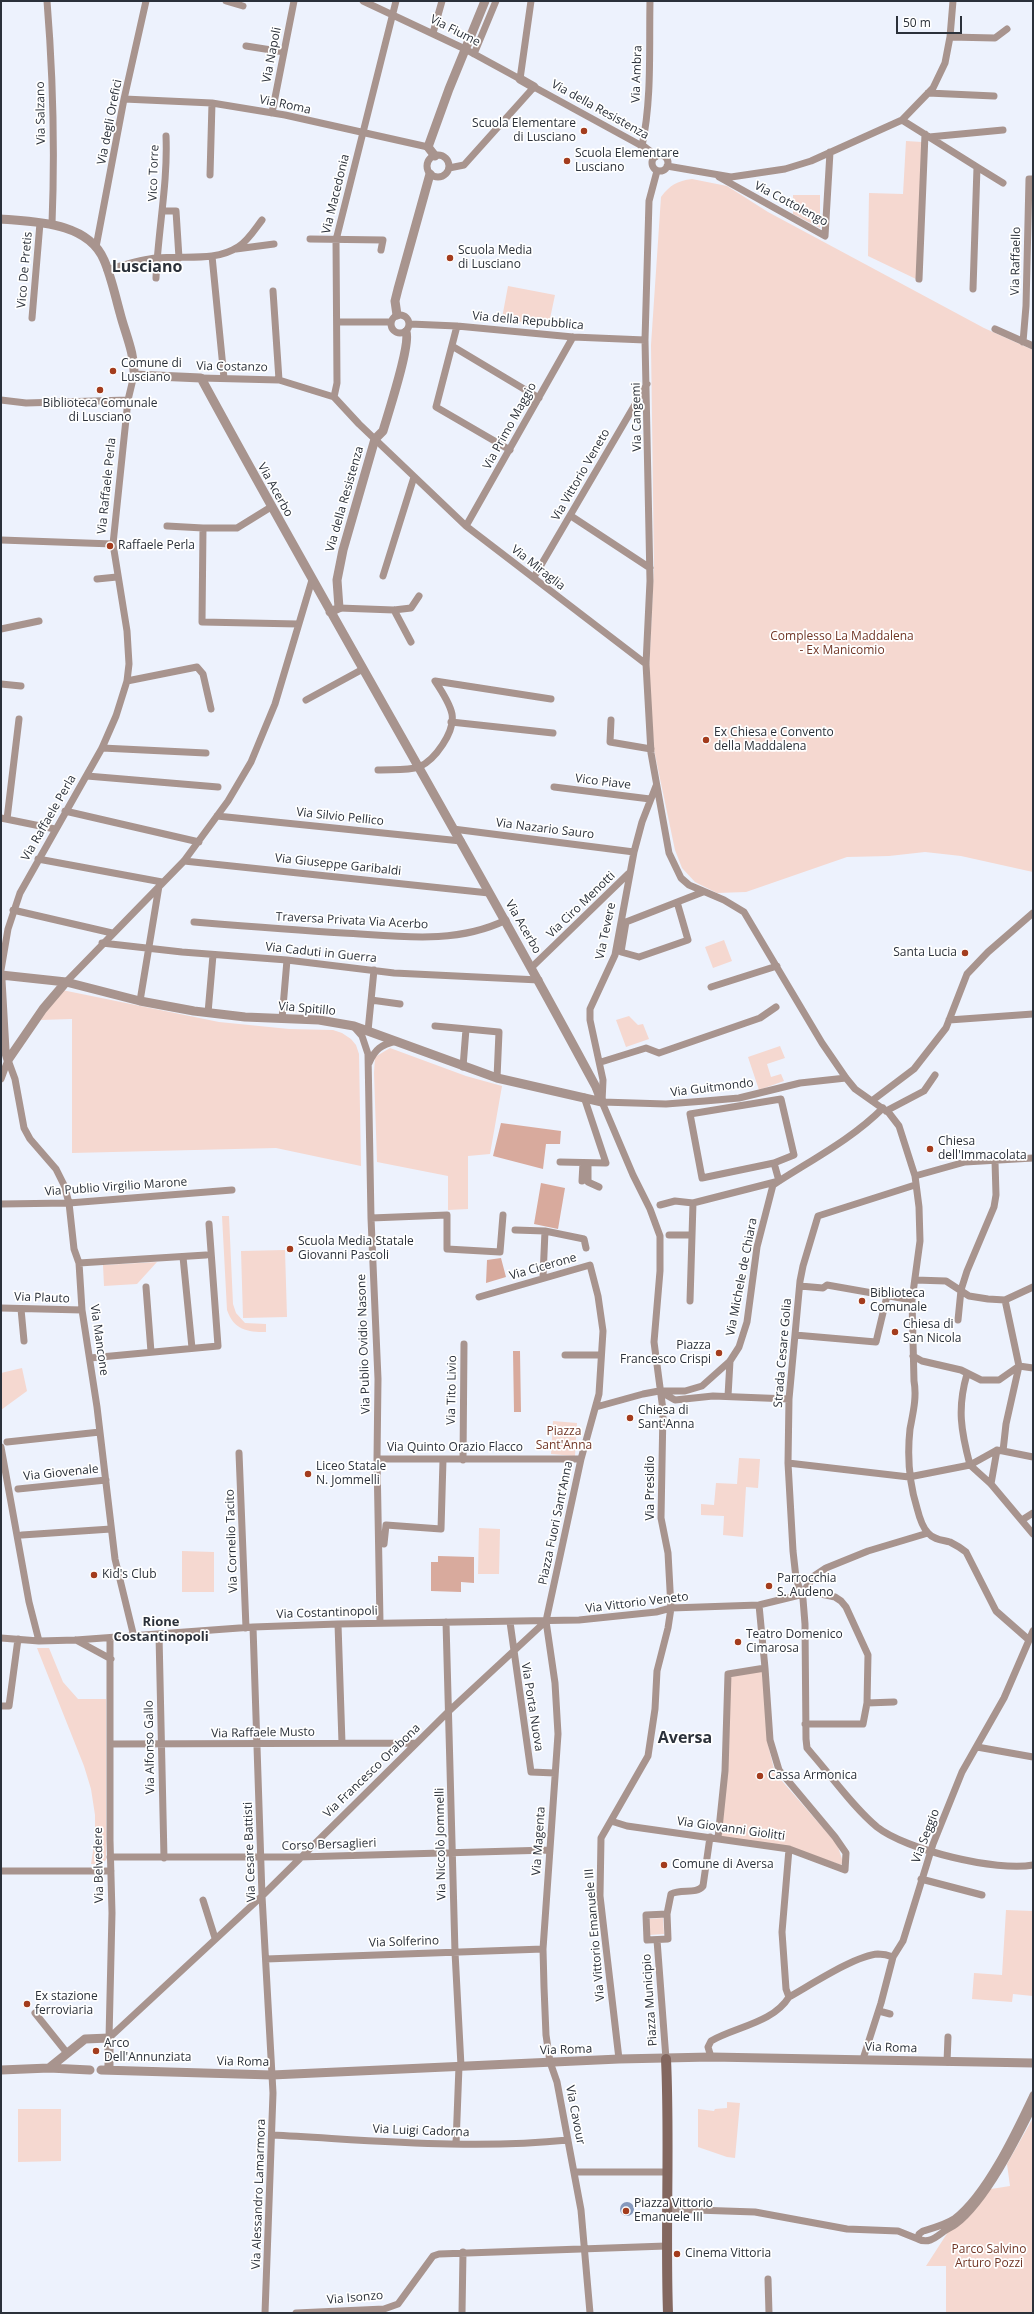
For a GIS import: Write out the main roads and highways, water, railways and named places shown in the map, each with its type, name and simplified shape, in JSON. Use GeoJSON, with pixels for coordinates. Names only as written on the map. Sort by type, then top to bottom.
{"type":"FeatureCollection","features":[{"type":"Feature","properties":{"kind":"main road"},"geometry":{"type":"LineString","coordinates":[[666,2059],[668,2172],[666,2246],[668,2313]]}},
{"type":"Feature","properties":{"kind":"water"},"geometry":{"type":"Polygon","coordinates":[[[624,2202],[630,2202],[634,2206],[634,2212],[630,2216],[624,2216],[620,2212],[620,2206],[624,2202]]]}},
{"type":"Feature","properties":{"kind":"place","name":"Scuola Elementare di Lusciano"},"geometry":{"type":"Point","coordinates":[584,131]}},
{"type":"Feature","properties":{"kind":"place","name":"Scuola Elementare Lusciano"},"geometry":{"type":"Point","coordinates":[567,161]}},
{"type":"Feature","properties":{"kind":"place","name":"Scuola Media di Lusciano"},"geometry":{"type":"Point","coordinates":[450,258]}},
{"type":"Feature","properties":{"kind":"place","name":"Comune di Lusciano"},"geometry":{"type":"Point","coordinates":[113,371]}},
{"type":"Feature","properties":{"kind":"place","name":"Biblioteca Comunale di Lusciano"},"geometry":{"type":"Point","coordinates":[100,390]}},
{"type":"Feature","properties":{"kind":"place","name":"Raffaele Perla"},"geometry":{"type":"Point","coordinates":[110,546]}},
{"type":"Feature","properties":{"kind":"place","name":"Ex Chiesa e Convento della Maddalena"},"geometry":{"type":"Point","coordinates":[706,740]}},
{"type":"Feature","properties":{"kind":"place","name":"Santa Lucia"},"geometry":{"type":"Point","coordinates":[965,953]}},
{"type":"Feature","properties":{"kind":"place","name":"Chiesa dell'Immacolata"},"geometry":{"type":"Point","coordinates":[930,1149]}},
{"type":"Feature","properties":{"kind":"place","name":"Scuola Media Statale Giovanni Pascoli"},"geometry":{"type":"Point","coordinates":[290,1249]}},
{"type":"Feature","properties":{"kind":"place","name":"Biblioteca Comunale"},"geometry":{"type":"Point","coordinates":[862,1301]}},
{"type":"Feature","properties":{"kind":"place","name":"Chiesa di San Nicola"},"geometry":{"type":"Point","coordinates":[895,1332]}},
{"type":"Feature","properties":{"kind":"place","name":"Piazza Francesco Crispi"},"geometry":{"type":"Point","coordinates":[719,1353]}},
{"type":"Feature","properties":{"kind":"place","name":"Chiesa di Sant'Anna"},"geometry":{"type":"Point","coordinates":[630,1418]}},
{"type":"Feature","properties":{"kind":"place","name":"Liceo Statale N. Jommelli"},"geometry":{"type":"Point","coordinates":[308,1474]}},
{"type":"Feature","properties":{"kind":"place","name":"Kid's Club"},"geometry":{"type":"Point","coordinates":[94,1575]}},
{"type":"Feature","properties":{"kind":"place","name":"Parrocchia S. Audeno"},"geometry":{"type":"Point","coordinates":[769,1586]}},
{"type":"Feature","properties":{"kind":"place","name":"Teatro Domenico Cimarosa"},"geometry":{"type":"Point","coordinates":[738,1642]}},
{"type":"Feature","properties":{"kind":"place","name":"Cassa Armonica"},"geometry":{"type":"Point","coordinates":[760,1776]}},
{"type":"Feature","properties":{"kind":"place","name":"Comune di Aversa"},"geometry":{"type":"Point","coordinates":[664,1865]}},
{"type":"Feature","properties":{"kind":"place","name":"Ex stazione ferroviaria"},"geometry":{"type":"Point","coordinates":[27,2004]}},
{"type":"Feature","properties":{"kind":"place","name":"Arco Dell'Annunziata"},"geometry":{"type":"Point","coordinates":[96,2051]}},
{"type":"Feature","properties":{"kind":"place","name":"Piazza Vittorio Emanuele III"},"geometry":{"type":"Point","coordinates":[626,2211]}},
{"type":"Feature","properties":{"kind":"place","name":"Cinema Vittoria"},"geometry":{"type":"Point","coordinates":[677,2254]}},
{"type":"Feature","properties":{"kind":"district","name":"Lusciano"},"geometry":{"type":"Point","coordinates":[147,267]}},
{"type":"Feature","properties":{"kind":"district","name":"Rione Costantinopoli"},"geometry":{"type":"Point","coordinates":[161,1630]}},
{"type":"Feature","properties":{"kind":"district","name":"Aversa"},"geometry":{"type":"Point","coordinates":[685,1738]}},
{"type":"Feature","properties":{"kind":"park label","name":"Complesso La Maddalena - Ex Manicomio"},"geometry":{"type":"Point","coordinates":[842,644]}},
{"type":"Feature","properties":{"kind":"park label","name":"Piazza Sant'Anna"},"geometry":{"type":"Point","coordinates":[564,1439]}},
{"type":"Feature","properties":{"kind":"park label","name":"Parco Salvino Arturo Pozzi"},"geometry":{"type":"Point","coordinates":[989,2257]}}]}
